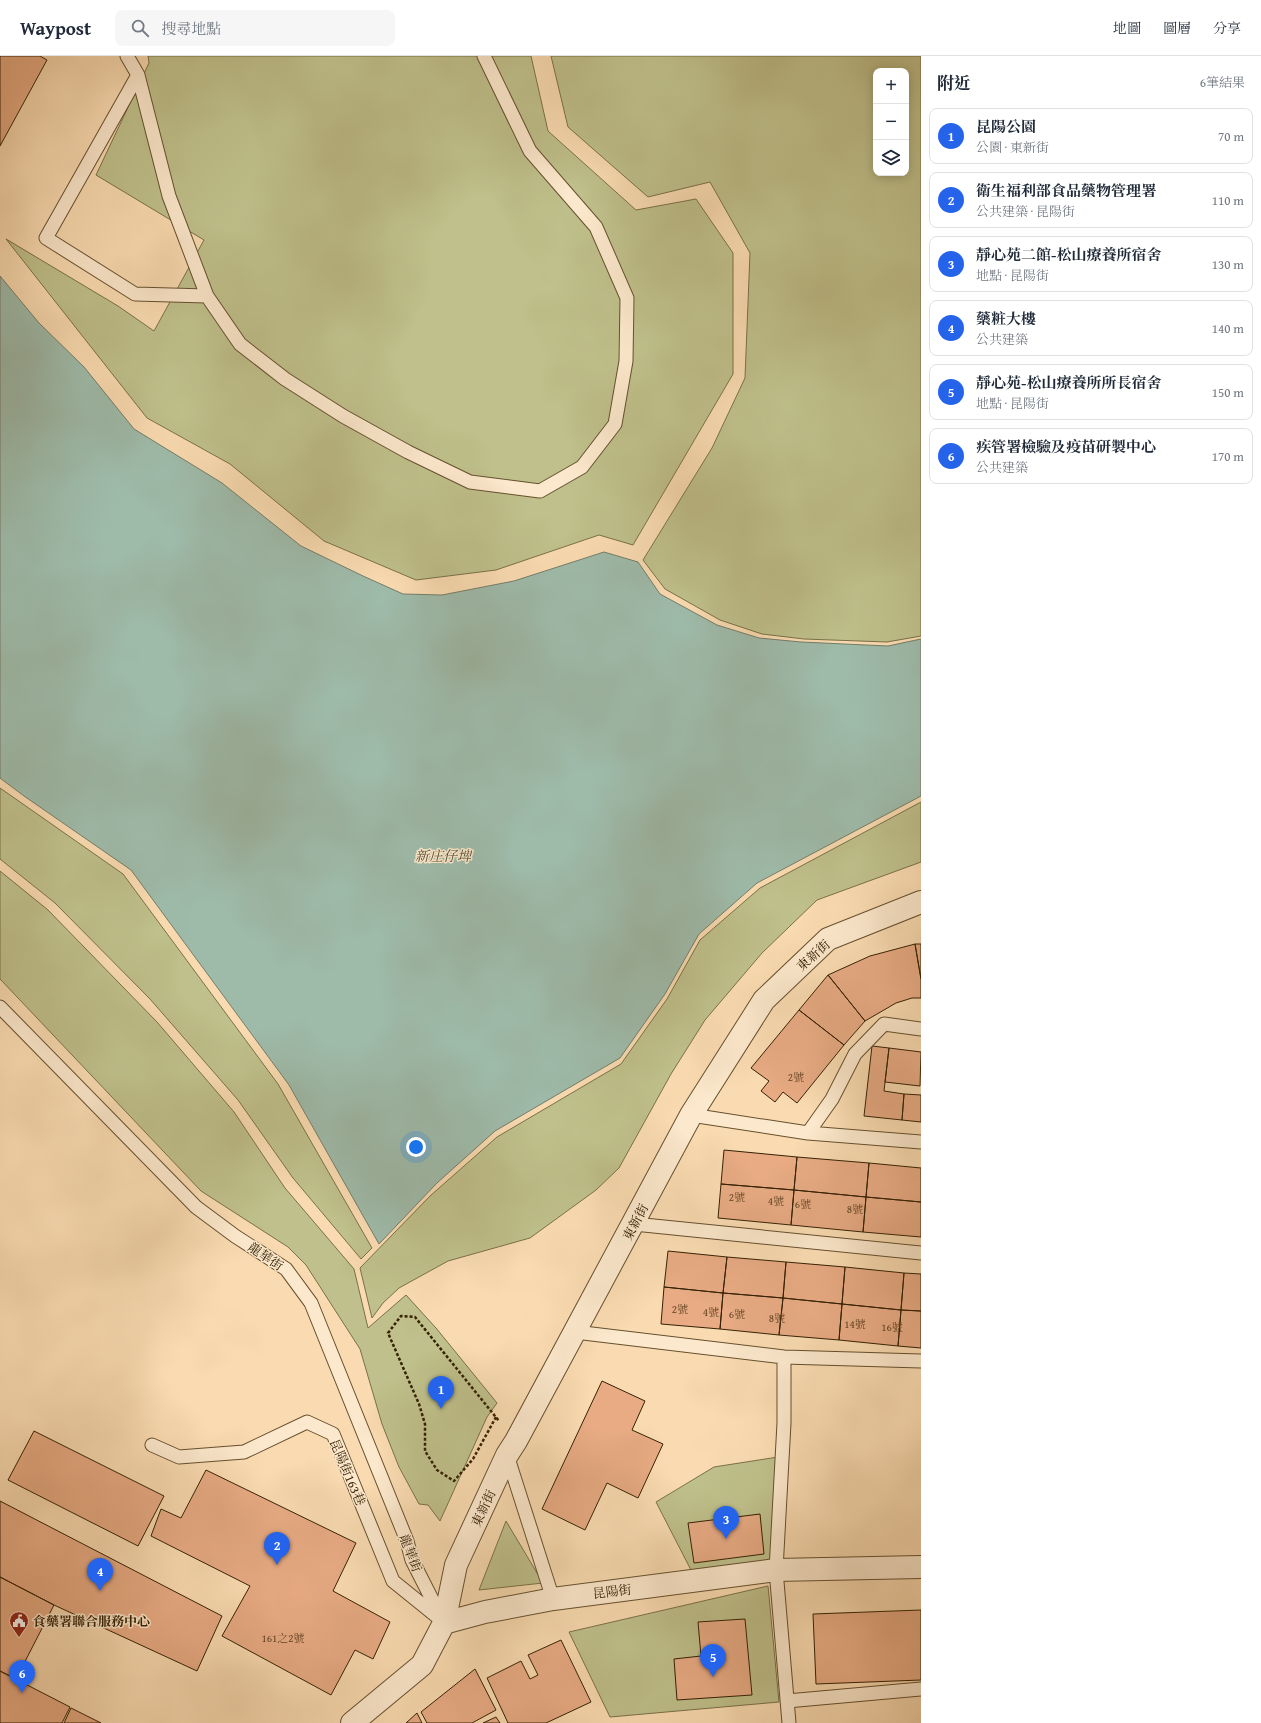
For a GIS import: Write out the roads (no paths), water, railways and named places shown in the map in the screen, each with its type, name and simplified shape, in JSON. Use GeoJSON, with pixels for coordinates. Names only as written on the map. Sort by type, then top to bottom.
{"type":"FeatureCollection","features":[{"type":"Feature","properties":{"kind":"street","name":"東新街"},"geometry":{"type":"LineString","coordinates":[[444,1623],[456,1565],[512,1448],[634,1224],[691,1114],[764,1000],[828,939],[921,902]]}},
{"type":"Feature","properties":{"kind":"street","name":"昆陽街"},"geometry":{"type":"LineString","coordinates":[[444,1623],[485,1612],[553,1599],[776,1570],[921,1567]]}},
{"type":"Feature","properties":{"kind":"street"},"geometry":{"type":"LineString","coordinates":[[352,1723],[422,1665],[444,1623]]}},
{"type":"Feature","properties":{"kind":"lane"},"geometry":{"type":"LineString","coordinates":[[126,56],[138,75],[168,196],[207,296],[240,344],[285,379],[343,416],[395,445],[470,482],[540,491],[582,467],[615,424],[626,362],[627,298],[596,227],[530,151],[484,56]]}},
{"type":"Feature","properties":{"kind":"lane"},"geometry":{"type":"LineString","coordinates":[[138,75],[46,238],[135,294],[207,296]]}},
{"type":"Feature","properties":{"kind":"lane","name":"龍華街"},"geometry":{"type":"LineString","coordinates":[[0,1007],[196,1207],[235,1236],[286,1269],[311,1303],[404,1533],[412,1560],[444,1623]]}},
{"type":"Feature","properties":{"kind":"lane"},"geometry":{"type":"LineString","coordinates":[[808,1133],[832,1099],[855,1054],[884,1024],[921,1029]]}},
{"type":"Feature","properties":{"kind":"lane"},"geometry":{"type":"LineString","coordinates":[[691,1114],[808,1133],[921,1142]]}},
{"type":"Feature","properties":{"kind":"lane"},"geometry":{"type":"LineString","coordinates":[[634,1224],[921,1253]]}},
{"type":"Feature","properties":{"kind":"lane"},"geometry":{"type":"LineString","coordinates":[[575,1332],[784,1357],[921,1361]]}},
{"type":"Feature","properties":{"kind":"lane"},"geometry":{"type":"LineString","coordinates":[[784,1357],[784,1423],[776,1570],[789,1723]]}},
{"type":"Feature","properties":{"kind":"lane","name":"昆陽街163巷"},"geometry":{"type":"LineString","coordinates":[[152,1445],[179,1457],[244,1452],[307,1422],[333,1434],[393,1581],[444,1623]]}},
{"type":"Feature","properties":{"kind":"lane"},"geometry":{"type":"LineString","coordinates":[[512,1448],[553,1599]]}},
{"type":"Feature","properties":{"kind":"lane"},"geometry":{"type":"LineString","coordinates":[[787,1701],[921,1689]]}},
{"type":"Feature","properties":{"kind":"water","name":"新庄仔埤"},"geometry":{"type":"Polygon","coordinates":[[[0,276],[39,323],[84,367],[134,429],[222,483],[301,546],[403,594],[442,595],[514,581],[604,552],[638,562],[660,594],[717,625],[759,638],[801,642],[888,646],[921,639],[921,796],[757,883],[699,934],[665,994],[620,1058],[495,1131],[437,1183],[379,1244],[289,1085],[131,870],[0,778],[0,276]]]}},
{"type":"Feature","properties":{"kind":"place","name":"昆陽公園"},"geometry":{"type":"Point","coordinates":[441,1409]}},
{"type":"Feature","properties":{"kind":"place","name":"靜心苑二館-松山療養所宿舍"},"geometry":{"type":"Point","coordinates":[726,1539]}},
{"type":"Feature","properties":{"kind":"place","name":"衛生福利部食品藥物管理署"},"geometry":{"type":"Point","coordinates":[277,1565]}},
{"type":"Feature","properties":{"kind":"place","name":"藥粧大樓"},"geometry":{"type":"Point","coordinates":[100,1591]}},
{"type":"Feature","properties":{"kind":"place","name":"食藥署聯合服務中心"},"geometry":{"type":"Point","coordinates":[19,1638]}},
{"type":"Feature","properties":{"kind":"place","name":"靜心苑-松山療養所所長宿舍"},"geometry":{"type":"Point","coordinates":[713,1677]}},
{"type":"Feature","properties":{"kind":"place","name":"疾管署檢驗及疫苗研製中心"},"geometry":{"type":"Point","coordinates":[22,1693]}}]}
